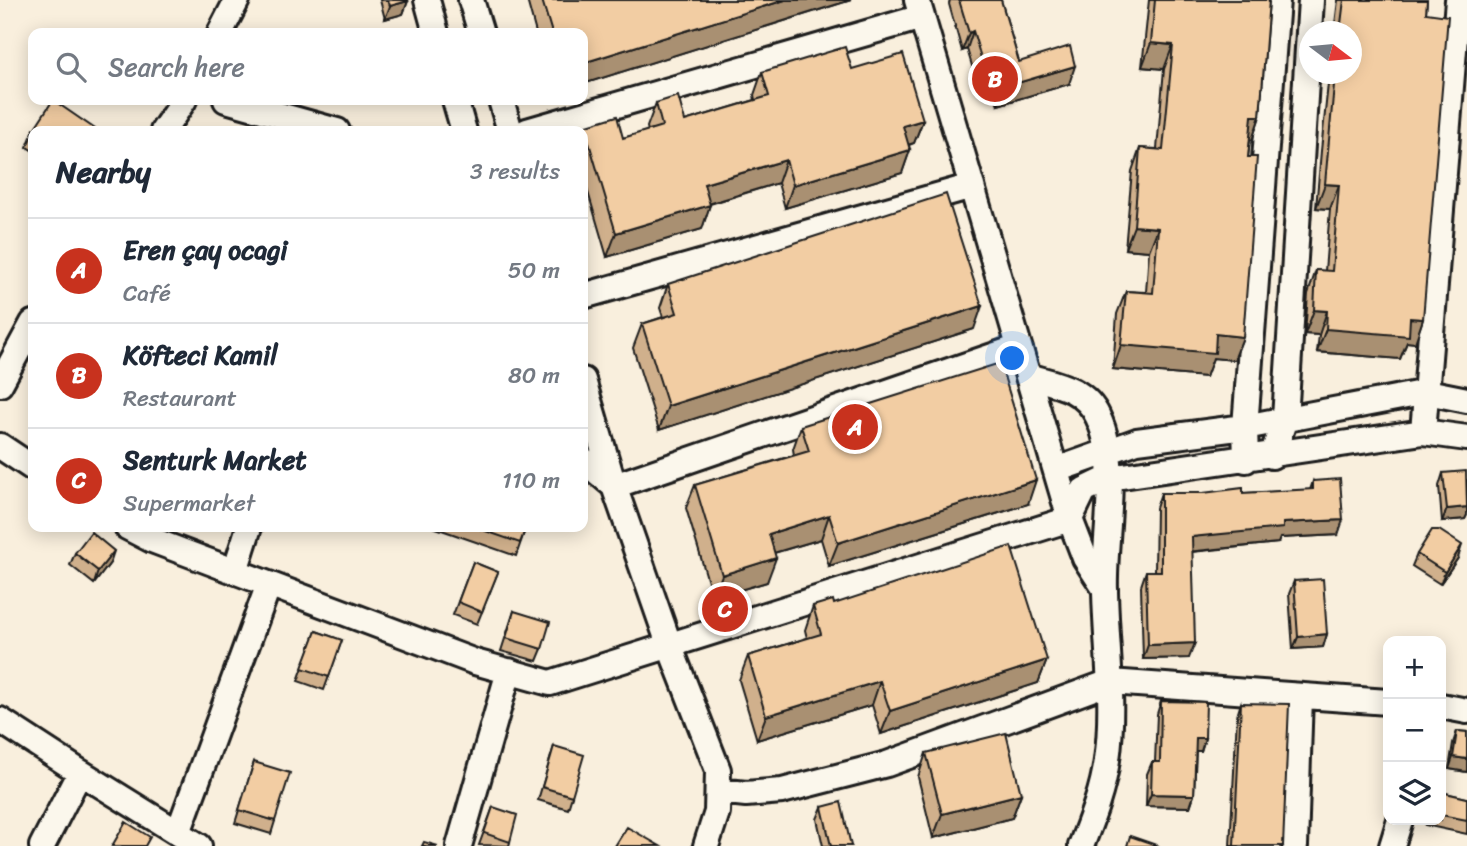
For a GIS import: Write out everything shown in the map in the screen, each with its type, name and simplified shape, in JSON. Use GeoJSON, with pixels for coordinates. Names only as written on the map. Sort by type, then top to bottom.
{"type":"FeatureCollection","features":[{"type":"Feature","properties":{"kind":"street"},"geometry":{"type":"LineString","coordinates":[[223,28],[237,0]]}},
{"type":"Feature","properties":{"kind":"street"},"geometry":{"type":"LineString","coordinates":[[427,0],[435,28]]}},
{"type":"Feature","properties":{"kind":"street"},"geometry":{"type":"LineString","coordinates":[[471,0],[479,28]]}},
{"type":"Feature","properties":{"kind":"street"},"geometry":{"type":"LineString","coordinates":[[1246,460],[1245,427],[1277,0]]}},
{"type":"Feature","properties":{"kind":"street"},"geometry":{"type":"LineString","coordinates":[[1272,456],[1285,419],[1311,0]]}},
{"type":"Feature","properties":{"kind":"street"},"geometry":{"type":"LineString","coordinates":[[1423,432],[1461,60],[1458,0]]}},
{"type":"Feature","properties":{"kind":"street"},"geometry":{"type":"LineString","coordinates":[[543,126],[919,8],[1070,519],[1085,558],[1105,589]]}},
{"type":"Feature","properties":{"kind":"street"},"geometry":{"type":"LineString","coordinates":[[166,126],[181,105]]}},
{"type":"Feature","properties":{"kind":"street"},"geometry":{"type":"LineString","coordinates":[[244,105],[319,126]]}},
{"type":"Feature","properties":{"kind":"street"},"geometry":{"type":"LineString","coordinates":[[456,105],[463,126]]}},
{"type":"Feature","properties":{"kind":"street"},"geometry":{"type":"LineString","coordinates":[[502,105],[508,126]]}},
{"type":"Feature","properties":{"kind":"street"},"geometry":{"type":"LineString","coordinates":[[588,295],[972,186]]}},
{"type":"Feature","properties":{"kind":"street"},"geometry":{"type":"LineString","coordinates":[[0,384],[28,332]]}},
{"type":"Feature","properties":{"kind":"street"},"geometry":{"type":"LineString","coordinates":[[588,479],[614,486],[1019,347]]}},
{"type":"Feature","properties":{"kind":"street"},"geometry":{"type":"LineString","coordinates":[[1028,376],[1069,387],[1086,399],[1098,415],[1106,451],[1109,478],[1105,589],[1110,682],[1107,763],[1096,809],[1081,846]]}},
{"type":"Feature","properties":{"kind":"street"},"geometry":{"type":"LineString","coordinates":[[1056,470],[1137,441],[1245,427],[1427,392],[1467,400]]}},
{"type":"Feature","properties":{"kind":"street"},"geometry":{"type":"LineString","coordinates":[[588,397],[614,486],[670,647],[718,770],[716,812],[706,846]]}},
{"type":"Feature","properties":{"kind":"street"},"geometry":{"type":"LineString","coordinates":[[1070,519],[1077,500],[1084,491],[1109,478],[1423,432],[1467,438]]}},
{"type":"Feature","properties":{"kind":"street"},"geometry":{"type":"LineString","coordinates":[[0,446],[28,465]]}},
{"type":"Feature","properties":{"kind":"street"},"geometry":{"type":"LineString","coordinates":[[588,464],[614,486]]}},
{"type":"Feature","properties":{"kind":"street"},"geometry":{"type":"LineString","coordinates":[[137,532],[269,584],[509,671],[550,683],[1070,519]]}},
{"type":"Feature","properties":{"kind":"street"},"geometry":{"type":"LineString","coordinates":[[235,571],[247,532]]}},
{"type":"Feature","properties":{"kind":"street"},"geometry":{"type":"LineString","coordinates":[[178,833],[269,584]]}},
{"type":"Feature","properties":{"kind":"street"},"geometry":{"type":"LineString","coordinates":[[459,846],[509,671]]}},
{"type":"Feature","properties":{"kind":"street"},"geometry":{"type":"LineString","coordinates":[[719,791],[746,794],[782,791],[887,764],[1110,682],[1383,702]]}},
{"type":"Feature","properties":{"kind":"street"},"geometry":{"type":"LineString","coordinates":[[1295,846],[1300,696]]}},
{"type":"Feature","properties":{"kind":"street"},"geometry":{"type":"LineString","coordinates":[[1446,707],[1467,711]]}},
{"type":"Feature","properties":{"kind":"street"},"geometry":{"type":"LineString","coordinates":[[0,720],[200,846]]}},
{"type":"Feature","properties":{"kind":"street"},"geometry":{"type":"LineString","coordinates":[[42,846],[80,772]]}},
{"type":"Feature","properties":{"kind":"street"},"geometry":{"type":"LineString","coordinates":[[1392,846],[1398,825]]}},
{"type":"Feature","properties":{"kind":"building"},"geometry":{"type":"Polygon","coordinates":[[[388,0],[407,0],[408,1],[390,6],[388,0]]]}},
{"type":"Feature","properties":{"kind":"building"},"geometry":{"type":"Polygon","coordinates":[[[542,0],[785,0],[588,61],[588,28],[550,28],[542,0]]]}},
{"type":"Feature","properties":{"kind":"building"},"geometry":{"type":"Polygon","coordinates":[[[959,0],[1001,0],[1019,62],[1070,46],[1075,66],[1004,87],[997,64],[984,68],[973,31],[969,33],[959,0]]]}},
{"type":"Feature","properties":{"kind":"building"},"geometry":{"type":"Polygon","coordinates":[[[1155,0],[1269,0],[1260,116],[1252,116],[1248,157],[1257,157],[1243,337],[1216,334],[1215,353],[1121,345],[1126,291],[1153,293],[1158,228],[1134,226],[1140,148],[1163,150],[1173,45],[1151,43],[1155,0]]]}},
{"type":"Feature","properties":{"kind":"building"},"geometry":{"type":"Polygon","coordinates":[[[1344,0],[1427,0],[1426,13],[1448,16],[1423,319],[1410,318],[1409,336],[1326,329],[1327,311],[1314,310],[1316,270],[1332,271],[1339,185],[1325,184],[1334,84],[1362,84],[1362,21],[1341,21],[1344,0]]]}},
{"type":"Feature","properties":{"kind":"building"},"geometry":{"type":"Polygon","coordinates":[[[845,47],[852,69],[903,54],[923,120],[903,126],[910,150],[793,185],[786,160],[704,184],[710,205],[616,233],[588,139],[588,126],[584,126],[617,116],[623,138],[662,126],[656,103],[678,96],[685,121],[769,96],[762,72],[845,47]]]}},
{"type":"Feature","properties":{"kind":"building"},"geometry":{"type":"Polygon","coordinates":[[[50,105],[60,105],[91,126],[36,126],[50,105]]]}},
{"type":"Feature","properties":{"kind":"building"},"geometry":{"type":"Polygon","coordinates":[[[946,194],[982,306],[668,406],[642,324],[677,313],[668,284],[946,194]]]}},
{"type":"Feature","properties":{"kind":"building"},"geometry":{"type":"Polygon","coordinates":[[[1000,363],[1036,480],[838,543],[829,515],[769,534],[776,558],[722,575],[695,485],[809,451],[801,426],[1000,363]]]}},
{"type":"Feature","properties":{"kind":"building"},"geometry":{"type":"Polygon","coordinates":[[[1466,471],[1467,507],[1447,509],[1443,473],[1466,471]]]}},
{"type":"Feature","properties":{"kind":"building"},"geometry":{"type":"Polygon","coordinates":[[[1340,479],[1343,520],[1283,523],[1283,528],[1192,537],[1195,643],[1148,645],[1146,571],[1161,571],[1161,493],[1203,493],[1243,488],[1243,493],[1313,489],[1313,481],[1340,479]]]}},
{"type":"Feature","properties":{"kind":"building"},"geometry":{"type":"Polygon","coordinates":[[[1432,530],[1439,530],[1462,545],[1445,572],[1417,554],[1432,530]]]}},
{"type":"Feature","properties":{"kind":"building"},"geometry":{"type":"Polygon","coordinates":[[[91,532],[114,551],[98,571],[75,553],[91,532]]]}},
{"type":"Feature","properties":{"kind":"building"},"geometry":{"type":"Polygon","coordinates":[[[488,532],[524,532],[520,543],[488,532]]]}},
{"type":"Feature","properties":{"kind":"building"},"geometry":{"type":"Polygon","coordinates":[[[1011,546],[1047,660],[890,711],[880,681],[766,716],[748,656],[821,634],[813,606],[833,600],[834,604],[1011,546]]]}},
{"type":"Feature","properties":{"kind":"building"},"geometry":{"type":"Polygon","coordinates":[[[473,562],[498,572],[482,612],[458,602],[473,562]]]}},
{"type":"Feature","properties":{"kind":"building"},"geometry":{"type":"Polygon","coordinates":[[[1323,579],[1327,634],[1298,637],[1294,581],[1323,579]]]}},
{"type":"Feature","properties":{"kind":"building"},"geometry":{"type":"Polygon","coordinates":[[[514,611],[550,622],[542,649],[506,638],[514,611]]]}},
{"type":"Feature","properties":{"kind":"building"},"geometry":{"type":"Polygon","coordinates":[[[316,631],[342,640],[329,677],[302,668],[316,631]]]}},
{"type":"Feature","properties":{"kind":"building"},"geometry":{"type":"Polygon","coordinates":[[[1161,701],[1206,702],[1205,738],[1196,738],[1194,795],[1151,794],[1152,762],[1160,762],[1161,701]]]}},
{"type":"Feature","properties":{"kind":"building"},"geometry":{"type":"Polygon","coordinates":[[[1241,703],[1289,704],[1283,846],[1234,846],[1241,703]]]}},
{"type":"Feature","properties":{"kind":"building"},"geometry":{"type":"Polygon","coordinates":[[[1457,731],[1467,732],[1467,759],[1453,757],[1457,731]]]}},
{"type":"Feature","properties":{"kind":"building"},"geometry":{"type":"Polygon","coordinates":[[[1006,733],[1021,794],[942,814],[926,753],[1006,733]]]}},
{"type":"Feature","properties":{"kind":"building"},"geometry":{"type":"Polygon","coordinates":[[[554,746],[584,755],[572,796],[542,787],[554,746]]]}},
{"type":"Feature","properties":{"kind":"building"},"geometry":{"type":"Polygon","coordinates":[[[254,762],[290,773],[275,821],[239,810],[254,762]]]}},
{"type":"Feature","properties":{"kind":"building"},"geometry":{"type":"Polygon","coordinates":[[[1446,793],[1467,798],[1467,820],[1446,816],[1446,793]]]}},
{"type":"Feature","properties":{"kind":"building"},"geometry":{"type":"Polygon","coordinates":[[[841,802],[851,846],[831,846],[822,807],[841,802]]]}},
{"type":"Feature","properties":{"kind":"building"},"geometry":{"type":"Polygon","coordinates":[[[493,807],[517,815],[510,842],[484,833],[493,807]]]}},
{"type":"Feature","properties":{"kind":"building"},"geometry":{"type":"Polygon","coordinates":[[[126,822],[150,837],[145,846],[112,846],[126,822]]]}},
{"type":"Feature","properties":{"kind":"building"},"geometry":{"type":"Polygon","coordinates":[[[627,827],[660,846],[615,846],[627,827]]]}},
{"type":"Feature","properties":{"kind":"building"},"geometry":{"type":"Polygon","coordinates":[[[1130,836],[1159,846],[1127,846],[1130,836]]]}},
{"type":"Feature","properties":{"kind":"building"},"geometry":{"type":"Polygon","coordinates":[[[424,842],[438,846],[422,846],[424,842]]]}},
{"type":"Feature","properties":{"kind":"place","name":"Köfteci Kamil"},"geometry":{"type":"Point","coordinates":[995,79]}},
{"type":"Feature","properties":{"kind":"place","name":"Eren çay ocagi"},"geometry":{"type":"Point","coordinates":[855,427]}},
{"type":"Feature","properties":{"kind":"place","name":"Senturk Market"},"geometry":{"type":"Point","coordinates":[725,609]}}]}
